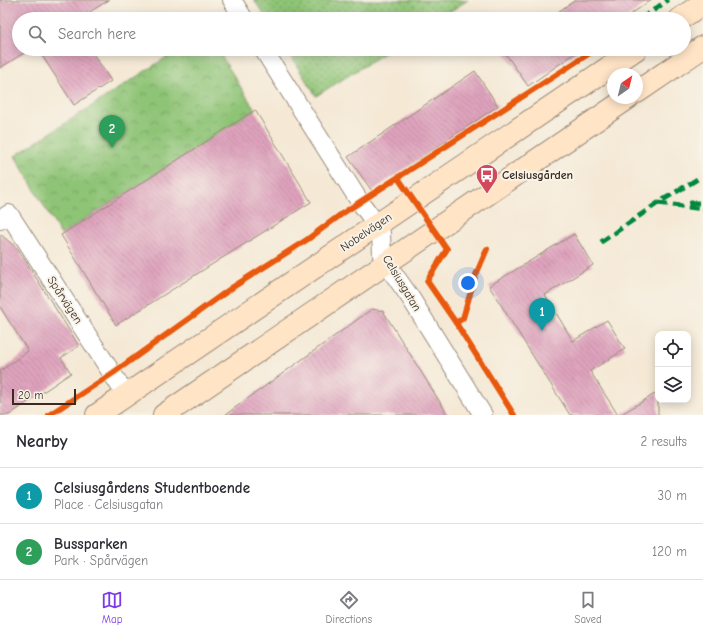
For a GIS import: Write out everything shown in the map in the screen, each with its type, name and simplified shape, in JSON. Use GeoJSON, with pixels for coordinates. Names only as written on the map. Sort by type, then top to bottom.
{"type":"FeatureCollection","features":[{"type":"Feature","properties":{"kind":"main road"},"geometry":{"type":"LineString","coordinates":[[690,12],[703,3]]}},
{"type":"Feature","properties":{"kind":"main road"},"geometry":{"type":"LineString","coordinates":[[691,55],[703,47]]}},
{"type":"Feature","properties":{"kind":"main road","name":"Nobelvägen"},"geometry":{"type":"LineString","coordinates":[[97,415],[626,56]]}},
{"type":"Feature","properties":{"kind":"main road"},"geometry":{"type":"LineString","coordinates":[[643,88],[690,56]]}},
{"type":"Feature","properties":{"kind":"main road"},"geometry":{"type":"LineString","coordinates":[[164,415],[619,104]]}},
{"type":"Feature","properties":{"kind":"street"},"geometry":{"type":"LineString","coordinates":[[232,0],[240,12]]}},
{"type":"Feature","properties":{"kind":"street","name":"Celsiusgatan"},"geometry":{"type":"LineString","coordinates":[[267,56],[360,202],[377,225],[381,233],[382,255],[386,263],[410,297],[483,415]]}},
{"type":"Feature","properties":{"kind":"street","name":"Spårvägen"},"geometry":{"type":"LineString","coordinates":[[0,220],[8,214],[126,395]]}},
{"type":"Feature","properties":{"kind":"green space"},"geometry":{"type":"Polygon","coordinates":[[[254,0],[468,0],[449,12],[262,12],[254,0]]]}},
{"type":"Feature","properties":{"kind":"green space"},"geometry":{"type":"Polygon","coordinates":[[[168,56],[221,56],[255,110],[61,235],[15,156],[168,56]]]}},
{"type":"Feature","properties":{"kind":"green space"},"geometry":{"type":"Polygon","coordinates":[[[290,56],[380,56],[316,96],[290,56]]]}},
{"type":"Feature","properties":{"kind":"building"},"geometry":{"type":"Polygon","coordinates":[[[0,0],[109,0],[89,12],[12,12],[12,56],[19,56],[0,68],[0,0]]]}},
{"type":"Feature","properties":{"kind":"building"},"geometry":{"type":"Polygon","coordinates":[[[575,0],[651,0],[634,12],[558,12],[575,0]]]}},
{"type":"Feature","properties":{"kind":"building"},"geometry":{"type":"Polygon","coordinates":[[[42,56],[95,56],[111,81],[74,105],[42,56]]]}},
{"type":"Feature","properties":{"kind":"building"},"geometry":{"type":"Polygon","coordinates":[[[507,56],[571,56],[528,86],[507,56]]]}},
{"type":"Feature","properties":{"kind":"building"},"geometry":{"type":"Polygon","coordinates":[[[475,71],[498,106],[372,191],[348,157],[475,71]]]}},
{"type":"Feature","properties":{"kind":"building"},"geometry":{"type":"Polygon","coordinates":[[[255,110],[311,202],[116,325],[61,235],[255,110]]]}},
{"type":"Feature","properties":{"kind":"building"},"geometry":{"type":"Polygon","coordinates":[[[0,234],[18,249],[79,346],[61,358],[71,373],[9,415],[0,415],[0,371],[28,351],[0,307],[0,234]]]}},
{"type":"Feature","properties":{"kind":"building"},"geometry":{"type":"Polygon","coordinates":[[[574,234],[593,265],[545,295],[573,341],[607,320],[625,349],[590,371],[618,415],[570,415],[489,286],[574,234]]]}},
{"type":"Feature","properties":{"kind":"building"},"geometry":{"type":"Polygon","coordinates":[[[372,309],[383,311],[448,415],[225,415],[372,309]]]}},
{"type":"Feature","properties":{"kind":"building"},"geometry":{"type":"Polygon","coordinates":[[[655,394],[655,403],[658,403],[658,415],[620,415],[655,394]]]}},
{"type":"Feature","properties":{"kind":"marked path"},"geometry":{"type":"LineString","coordinates":[[651,12],[668,0]]}},
{"type":"Feature","properties":{"kind":"marked path"},"geometry":{"type":"LineString","coordinates":[[601,242],[658,203],[699,178]]}},
{"type":"Feature","properties":{"kind":"marked path"},"geometry":{"type":"LineString","coordinates":[[658,203],[703,209]]}},
{"type":"Feature","properties":{"kind":"marked path"},"geometry":{"type":"LineString","coordinates":[[689,203],[703,203]]}},
{"type":"Feature","properties":{"kind":"cycle path"},"geometry":{"type":"LineString","coordinates":[[49,415],[113,373],[233,287],[308,239],[343,213],[585,56]]}},
{"type":"Feature","properties":{"kind":"cycle path"},"geometry":{"type":"LineString","coordinates":[[398,178],[447,249],[427,281],[456,323],[514,415]]}},
{"type":"Feature","properties":{"kind":"cycle path"},"geometry":{"type":"LineString","coordinates":[[456,323],[463,318],[475,277],[487,249]]}},
{"type":"Feature","properties":{"kind":"place","name":"Bussparken"},"geometry":{"type":"Point","coordinates":[112,148]}},
{"type":"Feature","properties":{"kind":"place","name":"Celsiusgården"},"geometry":{"type":"Point","coordinates":[487,194]}},
{"type":"Feature","properties":{"kind":"place","name":"Celsiusgårdens Studentboende"},"geometry":{"type":"Point","coordinates":[542,331]}}]}
